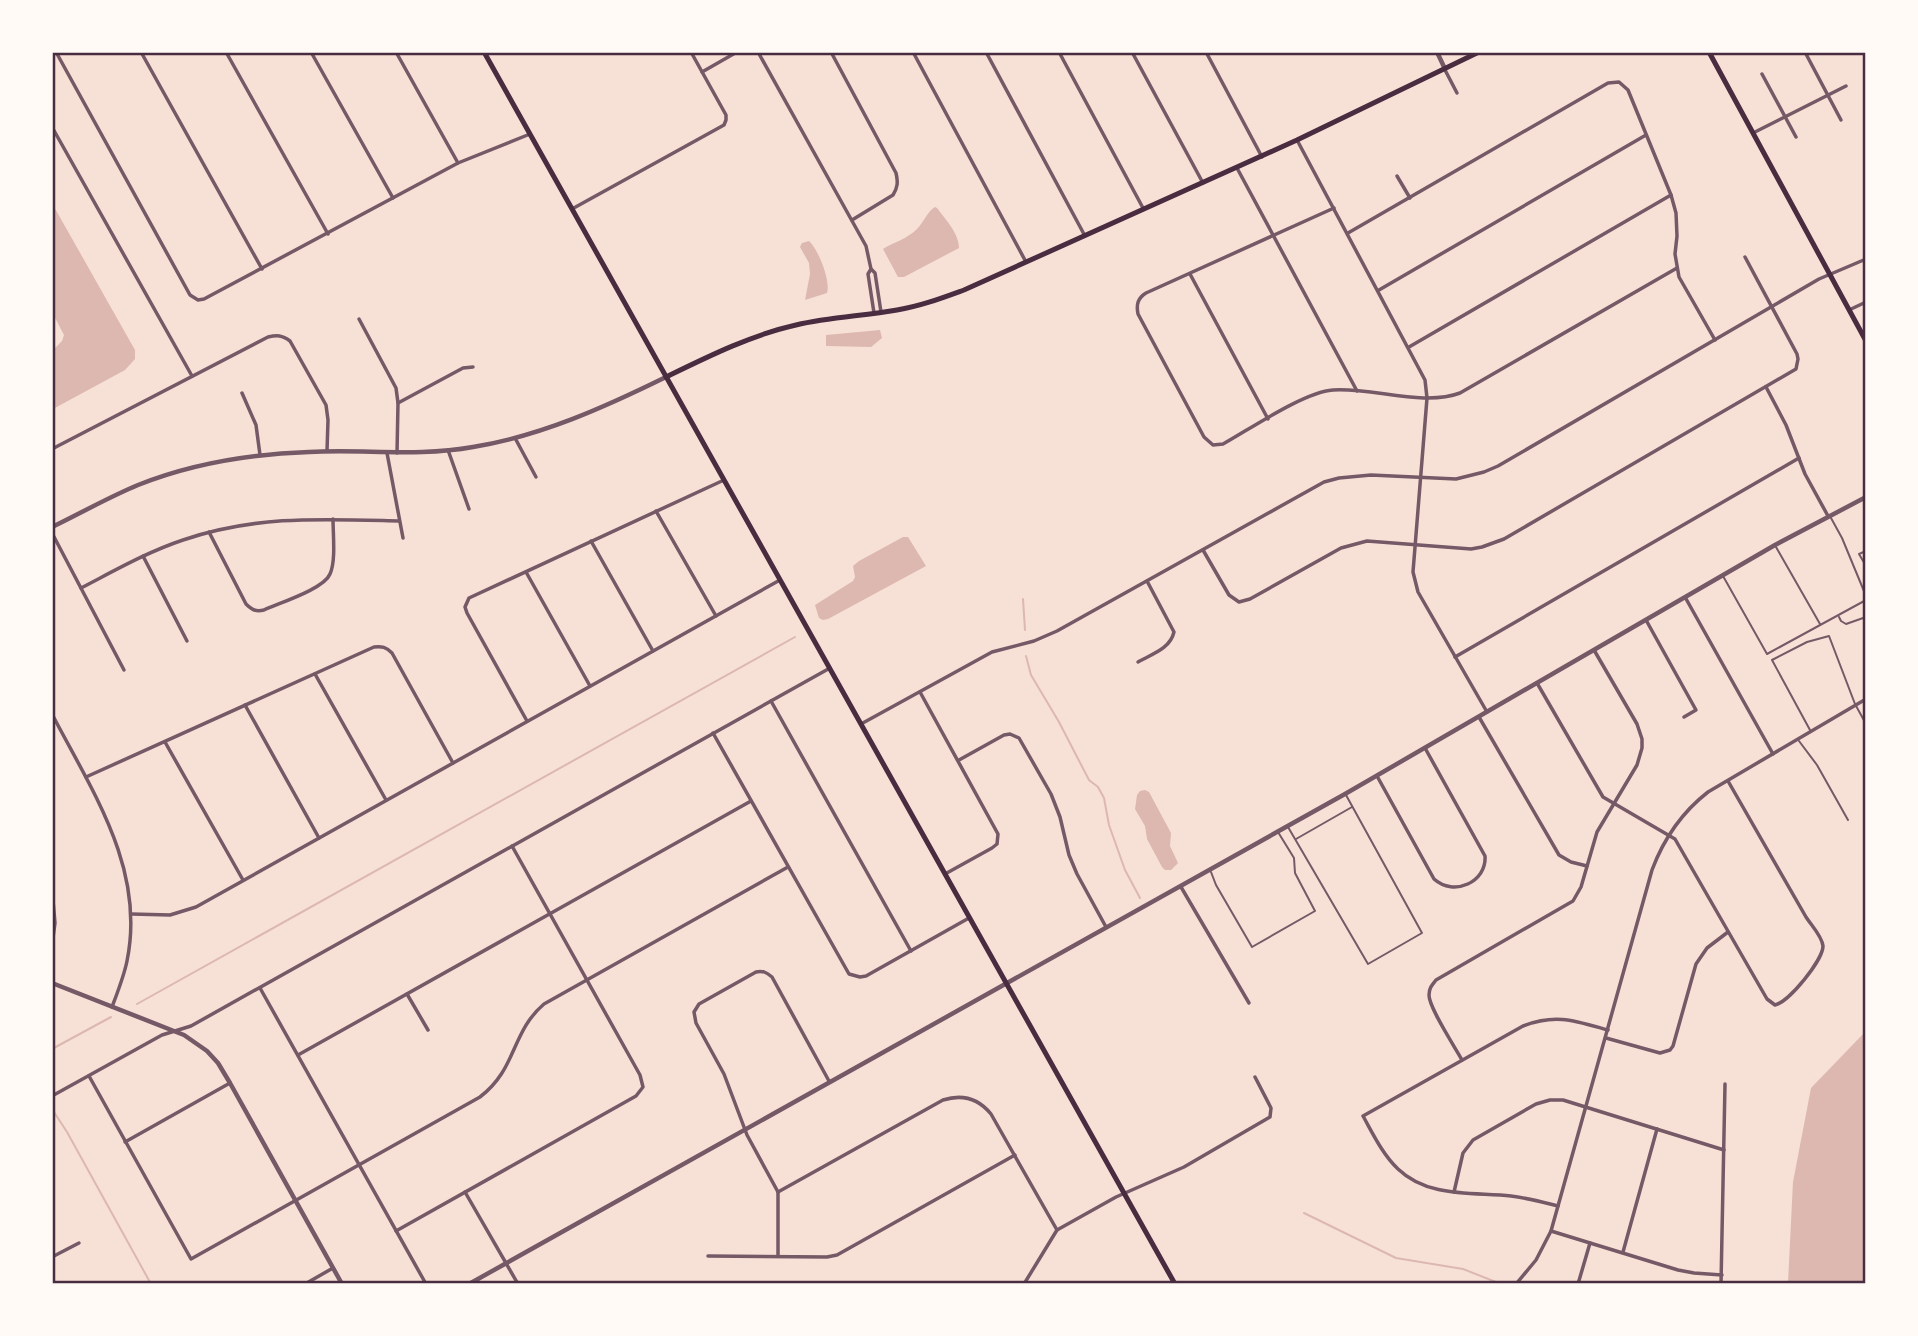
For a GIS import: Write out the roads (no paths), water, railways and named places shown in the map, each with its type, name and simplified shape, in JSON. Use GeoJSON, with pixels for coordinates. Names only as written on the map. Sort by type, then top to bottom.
{"type":"FeatureCollection","features":[{"type":"Feature","properties":{"kind":"main road"},"geometry":{"type":"LineString","coordinates":[[484,52],[1175,1283]]}},
{"type":"Feature","properties":{"kind":"main road"},"geometry":{"type":"LineString","coordinates":[[666,377],[771,332],[820,320],[909,308],[944,298],[1262,157],[1479,52]]}},
{"type":"Feature","properties":{"kind":"main road"},"geometry":{"type":"LineString","coordinates":[[1709,52],[1866,341]]}},
{"type":"Feature","properties":{"kind":"street"},"geometry":{"type":"LineString","coordinates":[[57,52],[190,295],[198,300],[262,269],[458,163],[530,134]]}},
{"type":"Feature","properties":{"kind":"street"},"geometry":{"type":"LineString","coordinates":[[141,52],[262,269]]}},
{"type":"Feature","properties":{"kind":"street"},"geometry":{"type":"LineString","coordinates":[[226,52],[328,234]]}},
{"type":"Feature","properties":{"kind":"street"},"geometry":{"type":"LineString","coordinates":[[311,52],[393,198]]}},
{"type":"Feature","properties":{"kind":"street"},"geometry":{"type":"LineString","coordinates":[[396,52],[458,163]]}},
{"type":"Feature","properties":{"kind":"street"},"geometry":{"type":"LineString","coordinates":[[572,209],[724,125],[726,115],[691,52]]}},
{"type":"Feature","properties":{"kind":"street"},"geometry":{"type":"LineString","coordinates":[[702,72],[737,52]]}},
{"type":"Feature","properties":{"kind":"street"},"geometry":{"type":"LineString","coordinates":[[758,52],[866,246],[871,269],[875,274],[878,313]]}},
{"type":"Feature","properties":{"kind":"street"},"geometry":{"type":"LineString","coordinates":[[831,52],[896,173],[898,182],[894,195],[852,220]]}},
{"type":"Feature","properties":{"kind":"street"},"geometry":{"type":"LineString","coordinates":[[913,52],[1026,262]]}},
{"type":"Feature","properties":{"kind":"street"},"geometry":{"type":"LineString","coordinates":[[986,52],[1085,236]]}},
{"type":"Feature","properties":{"kind":"street"},"geometry":{"type":"LineString","coordinates":[[1059,52],[1144,210]]}},
{"type":"Feature","properties":{"kind":"street"},"geometry":{"type":"LineString","coordinates":[[1132,52],[1203,183]]}},
{"type":"Feature","properties":{"kind":"street"},"geometry":{"type":"LineString","coordinates":[[1206,52],[1262,157]]}},
{"type":"Feature","properties":{"kind":"street"},"geometry":{"type":"LineString","coordinates":[[1437,52],[1457,93]]}},
{"type":"Feature","properties":{"kind":"street"},"geometry":{"type":"LineString","coordinates":[[1806,54],[1841,120]]}},
{"type":"Feature","properties":{"kind":"street"},"geometry":{"type":"LineString","coordinates":[[1762,74],[1796,137]]}},
{"type":"Feature","properties":{"kind":"street"},"geometry":{"type":"LineString","coordinates":[[1348,233],[1608,83],[1619,82],[1628,90],[1671,195],[1677,226],[1675,254],[1684,287],[1716,340]]}},
{"type":"Feature","properties":{"kind":"street"},"geometry":{"type":"LineString","coordinates":[[1753,133],[1846,86]]}},
{"type":"Feature","properties":{"kind":"street"},"geometry":{"type":"LineString","coordinates":[[52,127],[193,376]]}},
{"type":"Feature","properties":{"kind":"street"},"geometry":{"type":"LineString","coordinates":[[1378,290],[1646,135]]}},
{"type":"Feature","properties":{"kind":"street"},"geometry":{"type":"LineString","coordinates":[[1297,140],[1426,380],[1427,398],[1413,572],[1415,586],[1487,712]]}},
{"type":"Feature","properties":{"kind":"street"},"geometry":{"type":"LineString","coordinates":[[1237,168],[1357,391]]}},
{"type":"Feature","properties":{"kind":"street"},"geometry":{"type":"LineString","coordinates":[[1397,176],[1410,198]]}},
{"type":"Feature","properties":{"kind":"street"},"geometry":{"type":"LineString","coordinates":[[1409,347],[1671,195]]}},
{"type":"Feature","properties":{"kind":"street"},"geometry":{"type":"LineString","coordinates":[[1334,208],[1146,293],[1139,300],[1138,314],[1204,437],[1213,445],[1223,444],[1317,393],[1334,390],[1357,391],[1427,398],[1445,398],[1460,393],[1677,268]]}},
{"type":"Feature","properties":{"kind":"street"},"geometry":{"type":"LineString","coordinates":[[1203,549],[1229,595],[1239,602],[1250,599],[1348,545],[1367,541],[1471,549],[1504,539],[1796,369],[1798,359],[1745,257]]}},
{"type":"Feature","properties":{"kind":"street"},"geometry":{"type":"LineString","coordinates":[[861,724],[992,652],[1034,641],[1057,631],[1324,482],[1354,475],[1455,479],[1498,466],[1829,274],[1866,259]]}},
{"type":"Feature","properties":{"kind":"street"},"geometry":{"type":"LineString","coordinates":[[871,269],[870,284],[878,313]]}},
{"type":"Feature","properties":{"kind":"street"},"geometry":{"type":"LineString","coordinates":[[1190,274],[1268,419]]}},
{"type":"Feature","properties":{"kind":"street"},"geometry":{"type":"LineString","coordinates":[[870,284],[876,283]]}},
{"type":"Feature","properties":{"kind":"street"},"geometry":{"type":"LineString","coordinates":[[1849,310],[1866,302]]}},
{"type":"Feature","properties":{"kind":"street"},"geometry":{"type":"LineString","coordinates":[[359,319],[394,383],[398,403],[397,453]]}},
{"type":"Feature","properties":{"kind":"street"},"geometry":{"type":"LineString","coordinates":[[52,449],[275,335],[286,338],[294,346],[326,405],[327,452]]}},
{"type":"Feature","properties":{"kind":"street"},"geometry":{"type":"LineString","coordinates":[[398,403],[463,368],[473,366]]}},
{"type":"Feature","properties":{"kind":"street"},"geometry":{"type":"LineString","coordinates":[[52,527],[114,496],[162,477],[209,463],[260,454],[397,453],[472,448],[562,423],[666,377]]}},
{"type":"Feature","properties":{"kind":"street"},"geometry":{"type":"LineString","coordinates":[[1766,387],[1786,425],[1808,481],[1828,516]]}},
{"type":"Feature","properties":{"kind":"street"},"geometry":{"type":"LineString","coordinates":[[242,393],[256,425],[260,454]]}},
{"type":"Feature","properties":{"kind":"street"},"geometry":{"type":"LineString","coordinates":[[515,438],[536,477]]}},
{"type":"Feature","properties":{"kind":"street"},"geometry":{"type":"LineString","coordinates":[[448,450],[469,509]]}},
{"type":"Feature","properties":{"kind":"street"},"geometry":{"type":"LineString","coordinates":[[387,453],[403,538]]}},
{"type":"Feature","properties":{"kind":"street"},"geometry":{"type":"LineString","coordinates":[[1455,657],[1799,458]]}},
{"type":"Feature","properties":{"kind":"street"},"geometry":{"type":"LineString","coordinates":[[527,721],[467,613],[466,602],[474,594],[724,480]]}},
{"type":"Feature","properties":{"kind":"street"},"geometry":{"type":"LineString","coordinates":[[469,1283],[1377,776],[1775,545],[1866,497]]}},
{"type":"Feature","properties":{"kind":"street"},"geometry":{"type":"LineString","coordinates":[[656,511],[716,616]]}},
{"type":"Feature","properties":{"kind":"street"},"geometry":{"type":"LineString","coordinates":[[81,588],[143,556],[209,532],[259,522],[301,519],[399,521]]}},
{"type":"Feature","properties":{"kind":"street"},"geometry":{"type":"LineString","coordinates":[[209,532],[246,604],[253,611],[264,610],[320,585],[329,577],[332,565],[333,519]]}},
{"type":"Feature","properties":{"kind":"street"},"geometry":{"type":"LineString","coordinates":[[52,533],[124,670]]}},
{"type":"Feature","properties":{"kind":"street"},"geometry":{"type":"LineString","coordinates":[[591,541],[653,651]]}},
{"type":"Feature","properties":{"kind":"street"},"geometry":{"type":"LineString","coordinates":[[143,556],[187,641]]}},
{"type":"Feature","properties":{"kind":"street"},"geometry":{"type":"LineString","coordinates":[[526,571],[590,686]]}},
{"type":"Feature","properties":{"kind":"street"},"geometry":{"type":"LineString","coordinates":[[131,914],[162,916],[179,914],[196,907],[780,580]]}},
{"type":"Feature","properties":{"kind":"street"},"geometry":{"type":"LineString","coordinates":[[1138,662],[1166,647],[1174,632],[1147,580]]}},
{"type":"Feature","properties":{"kind":"street"},"geometry":{"type":"LineString","coordinates":[[1685,597],[1773,754]]}},
{"type":"Feature","properties":{"kind":"street"},"geometry":{"type":"LineString","coordinates":[[1646,620],[1696,710],[1684,717]]}},
{"type":"Feature","properties":{"kind":"street"},"geometry":{"type":"LineString","coordinates":[[86,777],[374,647],[384,647],[392,653],[453,763]]}},
{"type":"Feature","properties":{"kind":"street"},"geometry":{"type":"LineString","coordinates":[[1462,1060],[1430,1003],[1429,990],[1436,980],[1568,905],[1578,895],[1597,832],[1637,765],[1642,739],[1637,724],[1594,650]]}},
{"type":"Feature","properties":{"kind":"street"},"geometry":{"type":"LineString","coordinates":[[52,1096],[162,1035],[191,1026],[830,668]]}},
{"type":"Feature","properties":{"kind":"street"},"geometry":{"type":"LineString","coordinates":[[315,674],[386,800]]}},
{"type":"Feature","properties":{"kind":"street"},"geometry":{"type":"LineString","coordinates":[[1536,683],[1599,793],[1675,839],[1767,999],[1775,1005],[1782,1004],[1795,991],[1823,947],[1728,781]]}},
{"type":"Feature","properties":{"kind":"street"},"geometry":{"type":"LineString","coordinates":[[920,691],[997,829],[998,839],[992,848],[945,874]]}},
{"type":"Feature","properties":{"kind":"street"},"geometry":{"type":"LineString","coordinates":[[1518,1282],[1540,1253],[1551,1231],[1652,870],[1668,835],[1697,801],[1866,699]]}},
{"type":"Feature","properties":{"kind":"street"},"geometry":{"type":"LineString","coordinates":[[771,701],[911,951]]}},
{"type":"Feature","properties":{"kind":"street"},"geometry":{"type":"LineString","coordinates":[[245,705],[319,838]]}},
{"type":"Feature","properties":{"kind":"street"},"geometry":{"type":"LineString","coordinates":[[52,714],[110,825],[129,887],[131,914],[128,959],[112,1007]]}},
{"type":"Feature","properties":{"kind":"street"},"geometry":{"type":"LineString","coordinates":[[1479,717],[1559,855],[1571,862],[1587,866]]}},
{"type":"Feature","properties":{"kind":"street"},"geometry":{"type":"LineString","coordinates":[[713,733],[845,968],[854,976],[866,976],[969,918]]}},
{"type":"Feature","properties":{"kind":"street"},"geometry":{"type":"LineString","coordinates":[[959,760],[1004,735],[1020,738],[1057,806],[1069,855],[1106,927]]}},
{"type":"Feature","properties":{"kind":"street"},"geometry":{"type":"LineString","coordinates":[[165,741],[243,880]]}},
{"type":"Feature","properties":{"kind":"street"},"geometry":{"type":"LineString","coordinates":[[1377,776],[1434,878],[1440,884],[1454,888],[1472,880],[1483,870],[1483,850],[1425,748]]}},
{"type":"Feature","properties":{"kind":"street"},"geometry":{"type":"LineString","coordinates":[[298,1055],[751,801]]}},
{"type":"Feature","properties":{"kind":"street"},"geometry":{"type":"LineString","coordinates":[[396,1231],[636,1096],[643,1087],[640,1075],[512,846]]}},
{"type":"Feature","properties":{"kind":"street"},"geometry":{"type":"LineString","coordinates":[[89,1076],[191,1259],[488,1091],[505,1070],[530,1017],[544,1004],[788,867]]}},
{"type":"Feature","properties":{"kind":"street"},"geometry":{"type":"LineString","coordinates":[[1180,886],[1249,1003]]}},
{"type":"Feature","properties":{"kind":"street"},"geometry":{"type":"LineString","coordinates":[[52,889],[55,923],[52,945]]}},
{"type":"Feature","properties":{"kind":"street"},"geometry":{"type":"LineString","coordinates":[[1605,1038],[1660,1054],[1670,1050],[1696,964],[1707,948],[1728,932]]}},
{"type":"Feature","properties":{"kind":"street"},"geometry":{"type":"LineString","coordinates":[[778,1256],[778,1192],[744,1129],[724,1074],[696,1023],[694,1012],[699,1004],[756,972],[764,972],[772,977],[829,1081]]}},
{"type":"Feature","properties":{"kind":"street"},"geometry":{"type":"LineString","coordinates":[[52,983],[175,1031],[207,1051],[230,1083],[342,1283]]}},
{"type":"Feature","properties":{"kind":"street"},"geometry":{"type":"LineString","coordinates":[[260,988],[426,1283]]}},
{"type":"Feature","properties":{"kind":"street"},"geometry":{"type":"LineString","coordinates":[[407,994],[428,1030]]}},
{"type":"Feature","properties":{"kind":"street"},"geometry":{"type":"LineString","coordinates":[[1558,1206],[1511,1196],[1454,1192],[1419,1184],[1398,1170],[1382,1150],[1363,1116],[1523,1026],[1545,1019],[1565,1019],[1608,1030]]}},
{"type":"Feature","properties":{"kind":"street"},"geometry":{"type":"LineString","coordinates":[[1024,1283],[1057,1230],[1116,1197],[1184,1167],[1269,1117],[1270,1108],[1255,1077]]}},
{"type":"Feature","properties":{"kind":"street"},"geometry":{"type":"LineString","coordinates":[[125,1142],[230,1083]]}},
{"type":"Feature","properties":{"kind":"street"},"geometry":{"type":"LineString","coordinates":[[1721,1283],[1725,1084]]}},
{"type":"Feature","properties":{"kind":"street"},"geometry":{"type":"LineString","coordinates":[[778,1192],[943,1100],[953,1097],[969,1098],[986,1107],[1057,1230]]}},
{"type":"Feature","properties":{"kind":"street"},"geometry":{"type":"LineString","coordinates":[[1454,1192],[1463,1153],[1468,1145],[1479,1136],[1543,1101],[1563,1100],[1724,1150]]}},
{"type":"Feature","properties":{"kind":"street"},"geometry":{"type":"LineString","coordinates":[[1623,1253],[1657,1129]]}},
{"type":"Feature","properties":{"kind":"street"},"geometry":{"type":"LineString","coordinates":[[708,1255],[837,1255],[1015,1155]]}},
{"type":"Feature","properties":{"kind":"street"},"geometry":{"type":"LineString","coordinates":[[465,1192],[518,1283]]}},
{"type":"Feature","properties":{"kind":"street"},"geometry":{"type":"LineString","coordinates":[[1551,1231],[1678,1270],[1721,1275]]}},
{"type":"Feature","properties":{"kind":"street"},"geometry":{"type":"LineString","coordinates":[[52,1257],[79,1243]]}},
{"type":"Feature","properties":{"kind":"street"},"geometry":{"type":"LineString","coordinates":[[1578,1283],[1590,1243]]}},
{"type":"Feature","properties":{"kind":"street"},"geometry":{"type":"LineString","coordinates":[[305,1283],[333,1268]]}},
{"type":"Feature","properties":{"kind":"lane"},"geometry":{"type":"LineString","coordinates":[[1723,576],[1767,654],[1839,615],[1866,598],[1842,538],[1833,519],[1828,516]]}},
{"type":"Feature","properties":{"kind":"lane"},"geometry":{"type":"LineString","coordinates":[[1775,545],[1820,625]]}},
{"type":"Feature","properties":{"kind":"lane"},"geometry":{"type":"LineString","coordinates":[[1866,551],[1860,554],[1866,565]]}},
{"type":"Feature","properties":{"kind":"lane"},"geometry":{"type":"LineString","coordinates":[[1839,615],[1841,621],[1846,624],[1866,617]]}},
{"type":"Feature","properties":{"kind":"lane"},"geometry":{"type":"LineString","coordinates":[[1811,731],[1772,660],[1807,642],[1829,636],[1855,704],[1866,724]]}},
{"type":"Feature","properties":{"kind":"lane"},"geometry":{"type":"LineString","coordinates":[[1797,739],[1817,765],[1848,820]]}},
{"type":"Feature","properties":{"kind":"lane"},"geometry":{"type":"LineString","coordinates":[[1287,826],[1368,964],[1412,940],[1422,933],[1345,794]]}},
{"type":"Feature","properties":{"kind":"lane"},"geometry":{"type":"LineString","coordinates":[[1295,839],[1353,807]]}},
{"type":"Feature","properties":{"kind":"lane"},"geometry":{"type":"LineString","coordinates":[[1208,870],[1213,874],[1216,885],[1252,947],[1315,911],[1295,873],[1294,858],[1278,831]]}},
{"type":"Feature","properties":{"kind":"waterway"},"geometry":{"type":"LineString","coordinates":[[1023,599],[1025,630]]}},
{"type":"Feature","properties":{"kind":"waterway"},"geometry":{"type":"LineString","coordinates":[[137,1004],[795,637]]}},
{"type":"Feature","properties":{"kind":"waterway"},"geometry":{"type":"LineString","coordinates":[[1026,656],[1031,675],[1089,780],[1098,787],[1104,798],[1109,825],[1125,870],[1140,898]]}},
{"type":"Feature","properties":{"kind":"waterway"},"geometry":{"type":"LineString","coordinates":[[52,1049],[111,1017]]}},
{"type":"Feature","properties":{"kind":"waterway"},"geometry":{"type":"LineString","coordinates":[[52,1109],[151,1284]]}},
{"type":"Feature","properties":{"kind":"waterway"},"geometry":{"type":"LineString","coordinates":[[1304,1213],[1396,1258],[1463,1269],[1501,1284]]}}]}
